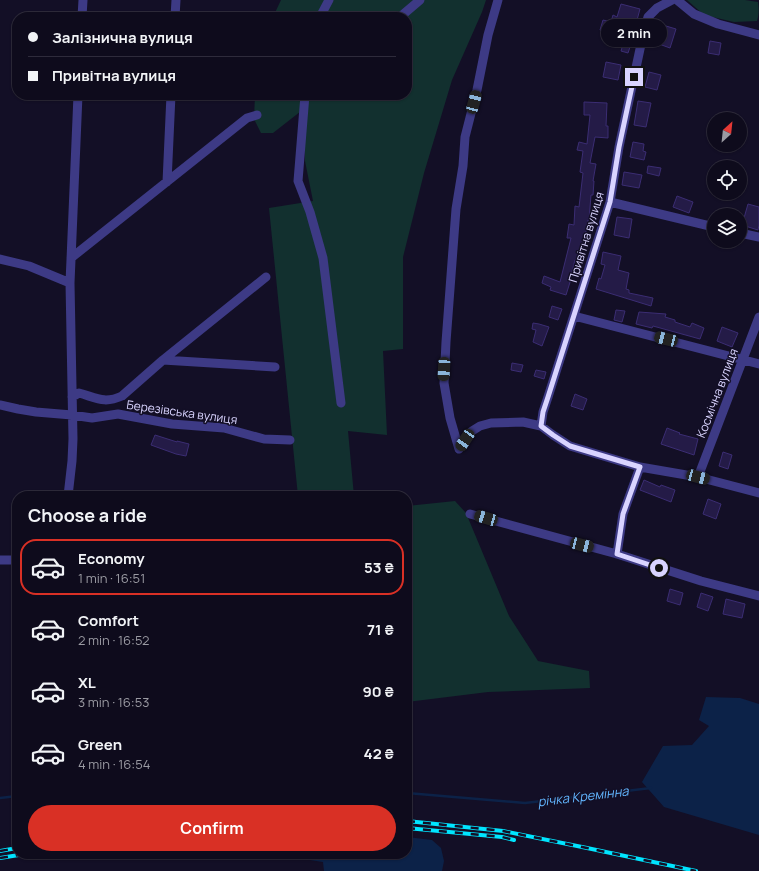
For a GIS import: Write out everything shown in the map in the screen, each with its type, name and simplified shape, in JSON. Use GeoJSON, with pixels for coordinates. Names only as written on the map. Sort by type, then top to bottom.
{"type":"FeatureCollection","features":[{"type":"Feature","properties":{"kind":"street"},"geometry":{"type":"LineString","coordinates":[[82,12],[83,0]]}},
{"type":"Feature","properties":{"kind":"street"},"geometry":{"type":"LineString","coordinates":[[175,12],[176,0]]}},
{"type":"Feature","properties":{"kind":"street"},"geometry":{"type":"LineString","coordinates":[[323,12],[329,0]]}},
{"type":"Feature","properties":{"kind":"street"},"geometry":{"type":"LineString","coordinates":[[406,12],[420,0]]}},
{"type":"Feature","properties":{"kind":"street"},"geometry":{"type":"LineString","coordinates":[[498,0],[488,35],[477,90],[465,137],[464,166],[456,209],[444,383],[450,418],[459,449],[472,432],[480,426],[491,423],[523,422],[541,426],[570,446],[640,467],[698,477],[759,493]]}},
{"type":"Feature","properties":{"kind":"street","name":"Привітна вулиця"},"geometry":{"type":"LineString","coordinates":[[541,426],[545,405],[610,202],[619,147],[648,17],[657,8],[672,0]]}},
{"type":"Feature","properties":{"kind":"street"},"geometry":{"type":"LineString","coordinates":[[677,0],[694,14],[718,24],[759,35]]}},
{"type":"Feature","properties":{"kind":"street"},"geometry":{"type":"LineString","coordinates":[[69,491],[73,439],[70,283],[78,100]]}},
{"type":"Feature","properties":{"kind":"street"},"geometry":{"type":"LineString","coordinates":[[167,182],[171,100]]}},
{"type":"Feature","properties":{"kind":"street"},"geometry":{"type":"LineString","coordinates":[[306,100],[298,181],[310,212],[323,258],[341,403]]}},
{"type":"Feature","properties":{"kind":"street"},"geometry":{"type":"LineString","coordinates":[[71,258],[247,118],[257,115]]}},
{"type":"Feature","properties":{"kind":"street"},"geometry":{"type":"LineString","coordinates":[[610,202],[707,224]]}},
{"type":"Feature","properties":{"kind":"street"},"geometry":{"type":"LineString","coordinates":[[747,234],[759,237]]}},
{"type":"Feature","properties":{"kind":"street"},"geometry":{"type":"LineString","coordinates":[[0,259],[29,266],[70,283]]}},
{"type":"Feature","properties":{"kind":"street"},"geometry":{"type":"LineString","coordinates":[[72,396],[79,393],[103,400],[116,399],[122,396],[163,360],[266,277]]}},
{"type":"Feature","properties":{"kind":"street"},"geometry":{"type":"LineString","coordinates":[[574,316],[759,364]]}},
{"type":"Feature","properties":{"kind":"street","name":"Космічна вулиця"},"geometry":{"type":"LineString","coordinates":[[698,477],[759,317]]}},
{"type":"Feature","properties":{"kind":"street"},"geometry":{"type":"LineString","coordinates":[[163,360],[275,367]]}},
{"type":"Feature","properties":{"kind":"street","name":"Березівська вулиця"},"geometry":{"type":"LineString","coordinates":[[0,405],[36,412],[92,418],[118,414],[172,424],[224,428],[264,439],[290,440]]}},
{"type":"Feature","properties":{"kind":"street"},"geometry":{"type":"LineString","coordinates":[[617,554],[623,514],[640,467]]}},
{"type":"Feature","properties":{"kind":"street"},"geometry":{"type":"LineString","coordinates":[[470,514],[617,554],[701,581],[759,596]]}},
{"type":"Feature","properties":{"kind":"street"},"geometry":{"type":"LineString","coordinates":[[0,560],[12,560]]}},
{"type":"Feature","properties":{"kind":"green space"},"geometry":{"type":"Polygon","coordinates":[[[281,0],[486,0],[452,80],[424,173],[403,257],[403,349],[383,351],[387,435],[348,431],[354,491],[297,491],[269,208],[313,201],[305,161],[305,108],[273,133],[261,133],[254,119],[255,100],[412,100],[412,12],[275,12],[281,0]]]}},
{"type":"Feature","properties":{"kind":"green space"},"geometry":{"type":"Polygon","coordinates":[[[687,0],[745,0],[758,2],[758,19],[757,21],[734,22],[704,15],[687,0]]]}},
{"type":"Feature","properties":{"kind":"green space"},"geometry":{"type":"Polygon","coordinates":[[[455,501],[466,513],[509,616],[538,661],[589,671],[590,688],[488,692],[412,701],[412,505],[455,501]]]}},
{"type":"Feature","properties":{"kind":"water"},"geometry":{"type":"Polygon","coordinates":[[[706,697],[740,698],[759,704],[759,835],[664,807],[642,782],[663,746],[692,745],[709,726],[699,720],[706,697]]]}},
{"type":"Feature","properties":{"kind":"water"},"geometry":{"type":"Polygon","coordinates":[[[412,838],[432,840],[441,848],[444,861],[442,871],[324,871],[323,862],[309,859],[412,859],[412,838]]]}},
{"type":"Feature","properties":{"kind":"building"},"geometry":{"type":"Polygon","coordinates":[[[621,4],[640,9],[637,20],[635,19],[629,36],[612,31],[611,33],[600,30],[603,20],[611,22],[613,15],[617,17],[621,4]]]}},
{"type":"Feature","properties":{"kind":"building"},"geometry":{"type":"Polygon","coordinates":[[[656,23],[676,29],[670,48],[659,44],[663,33],[654,31],[656,23]]]}},
{"type":"Feature","properties":{"kind":"building"},"geometry":{"type":"Polygon","coordinates":[[[624,41],[631,44],[628,53],[621,51],[624,41]]]}},
{"type":"Feature","properties":{"kind":"building"},"geometry":{"type":"Polygon","coordinates":[[[710,41],[721,43],[719,55],[708,53],[710,41]]]}},
{"type":"Feature","properties":{"kind":"building"},"geometry":{"type":"Polygon","coordinates":[[[606,62],[621,65],[618,80],[603,77],[606,62]]]}},
{"type":"Feature","properties":{"kind":"building"},"geometry":{"type":"Polygon","coordinates":[[[649,72],[661,75],[657,90],[645,87],[649,72]]]}},
{"type":"Feature","properties":{"kind":"building"},"geometry":{"type":"Polygon","coordinates":[[[638,101],[651,103],[646,127],[634,125],[638,101]]]}},
{"type":"Feature","properties":{"kind":"building"},"geometry":{"type":"Polygon","coordinates":[[[584,102],[607,103],[606,126],[608,126],[608,138],[595,137],[590,163],[596,164],[589,220],[583,248],[580,248],[577,260],[575,260],[566,295],[550,290],[551,287],[542,283],[544,276],[560,282],[571,238],[567,238],[569,224],[574,225],[575,206],[579,207],[583,173],[580,172],[583,151],[577,150],[579,142],[587,144],[590,115],[584,115],[584,102]]]}},
{"type":"Feature","properties":{"kind":"building"},"geometry":{"type":"Polygon","coordinates":[[[633,142],[644,144],[643,151],[646,152],[644,160],[630,157],[633,142]]]}},
{"type":"Feature","properties":{"kind":"building"},"geometry":{"type":"Polygon","coordinates":[[[648,166],[661,168],[659,176],[647,173],[648,166]]]}},
{"type":"Feature","properties":{"kind":"building"},"geometry":{"type":"Polygon","coordinates":[[[624,172],[642,175],[639,188],[622,185],[624,172]]]}},
{"type":"Feature","properties":{"kind":"building"},"geometry":{"type":"Polygon","coordinates":[[[677,196],[693,202],[689,213],[673,207],[677,196]]]}},
{"type":"Feature","properties":{"kind":"building"},"geometry":{"type":"Polygon","coordinates":[[[748,204],[759,207],[758,230],[747,227],[748,204]]]}},
{"type":"Feature","properties":{"kind":"building"},"geometry":{"type":"Polygon","coordinates":[[[617,217],[632,219],[629,238],[614,235],[617,217]]]}},
{"type":"Feature","properties":{"kind":"building"},"geometry":{"type":"Polygon","coordinates":[[[603,252],[621,256],[618,270],[629,273],[626,289],[629,290],[629,293],[653,298],[651,306],[596,289],[605,265],[601,264],[603,252]]]}},
{"type":"Feature","properties":{"kind":"building"},"geometry":{"type":"Polygon","coordinates":[[[552,306],[562,309],[558,320],[549,317],[552,306]]]}},
{"type":"Feature","properties":{"kind":"building"},"geometry":{"type":"Polygon","coordinates":[[[616,310],[625,311],[622,322],[614,320],[616,310]]]}},
{"type":"Feature","properties":{"kind":"building"},"geometry":{"type":"Polygon","coordinates":[[[639,312],[666,314],[665,317],[675,320],[675,322],[690,327],[692,323],[704,328],[700,339],[653,326],[652,328],[636,324],[639,312]]]}},
{"type":"Feature","properties":{"kind":"building"},"geometry":{"type":"Polygon","coordinates":[[[533,323],[549,327],[542,346],[533,342],[536,330],[532,329],[533,323]]]}},
{"type":"Feature","properties":{"kind":"building"},"geometry":{"type":"Polygon","coordinates":[[[722,327],[738,333],[732,347],[717,341],[722,327]]]}},
{"type":"Feature","properties":{"kind":"building"},"geometry":{"type":"Polygon","coordinates":[[[512,363],[523,365],[521,372],[511,370],[512,363]]]}},
{"type":"Feature","properties":{"kind":"building"},"geometry":{"type":"Polygon","coordinates":[[[536,370],[546,372],[544,379],[534,376],[536,370]]]}},
{"type":"Feature","properties":{"kind":"building"},"geometry":{"type":"Polygon","coordinates":[[[575,394],[587,399],[583,410],[571,406],[575,394]]]}},
{"type":"Feature","properties":{"kind":"building"},"geometry":{"type":"Polygon","coordinates":[[[667,428],[680,433],[679,434],[698,439],[694,455],[661,444],[667,428]]]}},
{"type":"Feature","properties":{"kind":"building"},"geometry":{"type":"Polygon","coordinates":[[[155,435],[189,444],[186,456],[151,445],[155,435]]]}},
{"type":"Feature","properties":{"kind":"building"},"geometry":{"type":"Polygon","coordinates":[[[723,452],[732,455],[728,469],[719,466],[723,452]]]}},
{"type":"Feature","properties":{"kind":"building"},"geometry":{"type":"Polygon","coordinates":[[[644,480],[660,487],[661,485],[675,490],[671,502],[640,490],[644,480]]]}},
{"type":"Feature","properties":{"kind":"building"},"geometry":{"type":"Polygon","coordinates":[[[708,499],[721,504],[716,519],[703,514],[708,499]]]}},
{"type":"Feature","properties":{"kind":"building"},"geometry":{"type":"Polygon","coordinates":[[[670,589],[683,593],[680,605],[667,601],[670,589]]]}},
{"type":"Feature","properties":{"kind":"building"},"geometry":{"type":"Polygon","coordinates":[[[701,593],[713,597],[708,611],[697,607],[701,593]]]}},
{"type":"Feature","properties":{"kind":"building"},"geometry":{"type":"Polygon","coordinates":[[[726,599],[745,604],[742,618],[723,614],[726,599]]]}},
{"type":"Feature","properties":{"kind":"waterway","name":"річка Кремінна"},"geometry":{"type":"LineString","coordinates":[[412,793],[525,803],[651,788]]}},
{"type":"Feature","properties":{"kind":"waterway","name":"річка Кремінна"},"geometry":{"type":"LineString","coordinates":[[0,798],[12,797]]}},
{"type":"Feature","properties":{"kind":"railway"},"geometry":{"type":"LineString","coordinates":[[412,822],[503,831],[696,871]]}},
{"type":"Feature","properties":{"kind":"railway"},"geometry":{"type":"LineString","coordinates":[[412,828],[502,837],[514,840]]}},
{"type":"Feature","properties":{"kind":"railway"},"geometry":{"type":"LineString","coordinates":[[0,851],[12,849]]}},
{"type":"Feature","properties":{"kind":"railway"},"geometry":{"type":"LineString","coordinates":[[0,858],[12,856]]}},
{"type":"Feature","properties":{"kind":"route"},"geometry":{"type":"LineString","coordinates":[[634,77],[619,147],[610,202],[543,412],[541,426],[570,446],[640,467],[623,514],[617,554],[659,568]]}}]}
